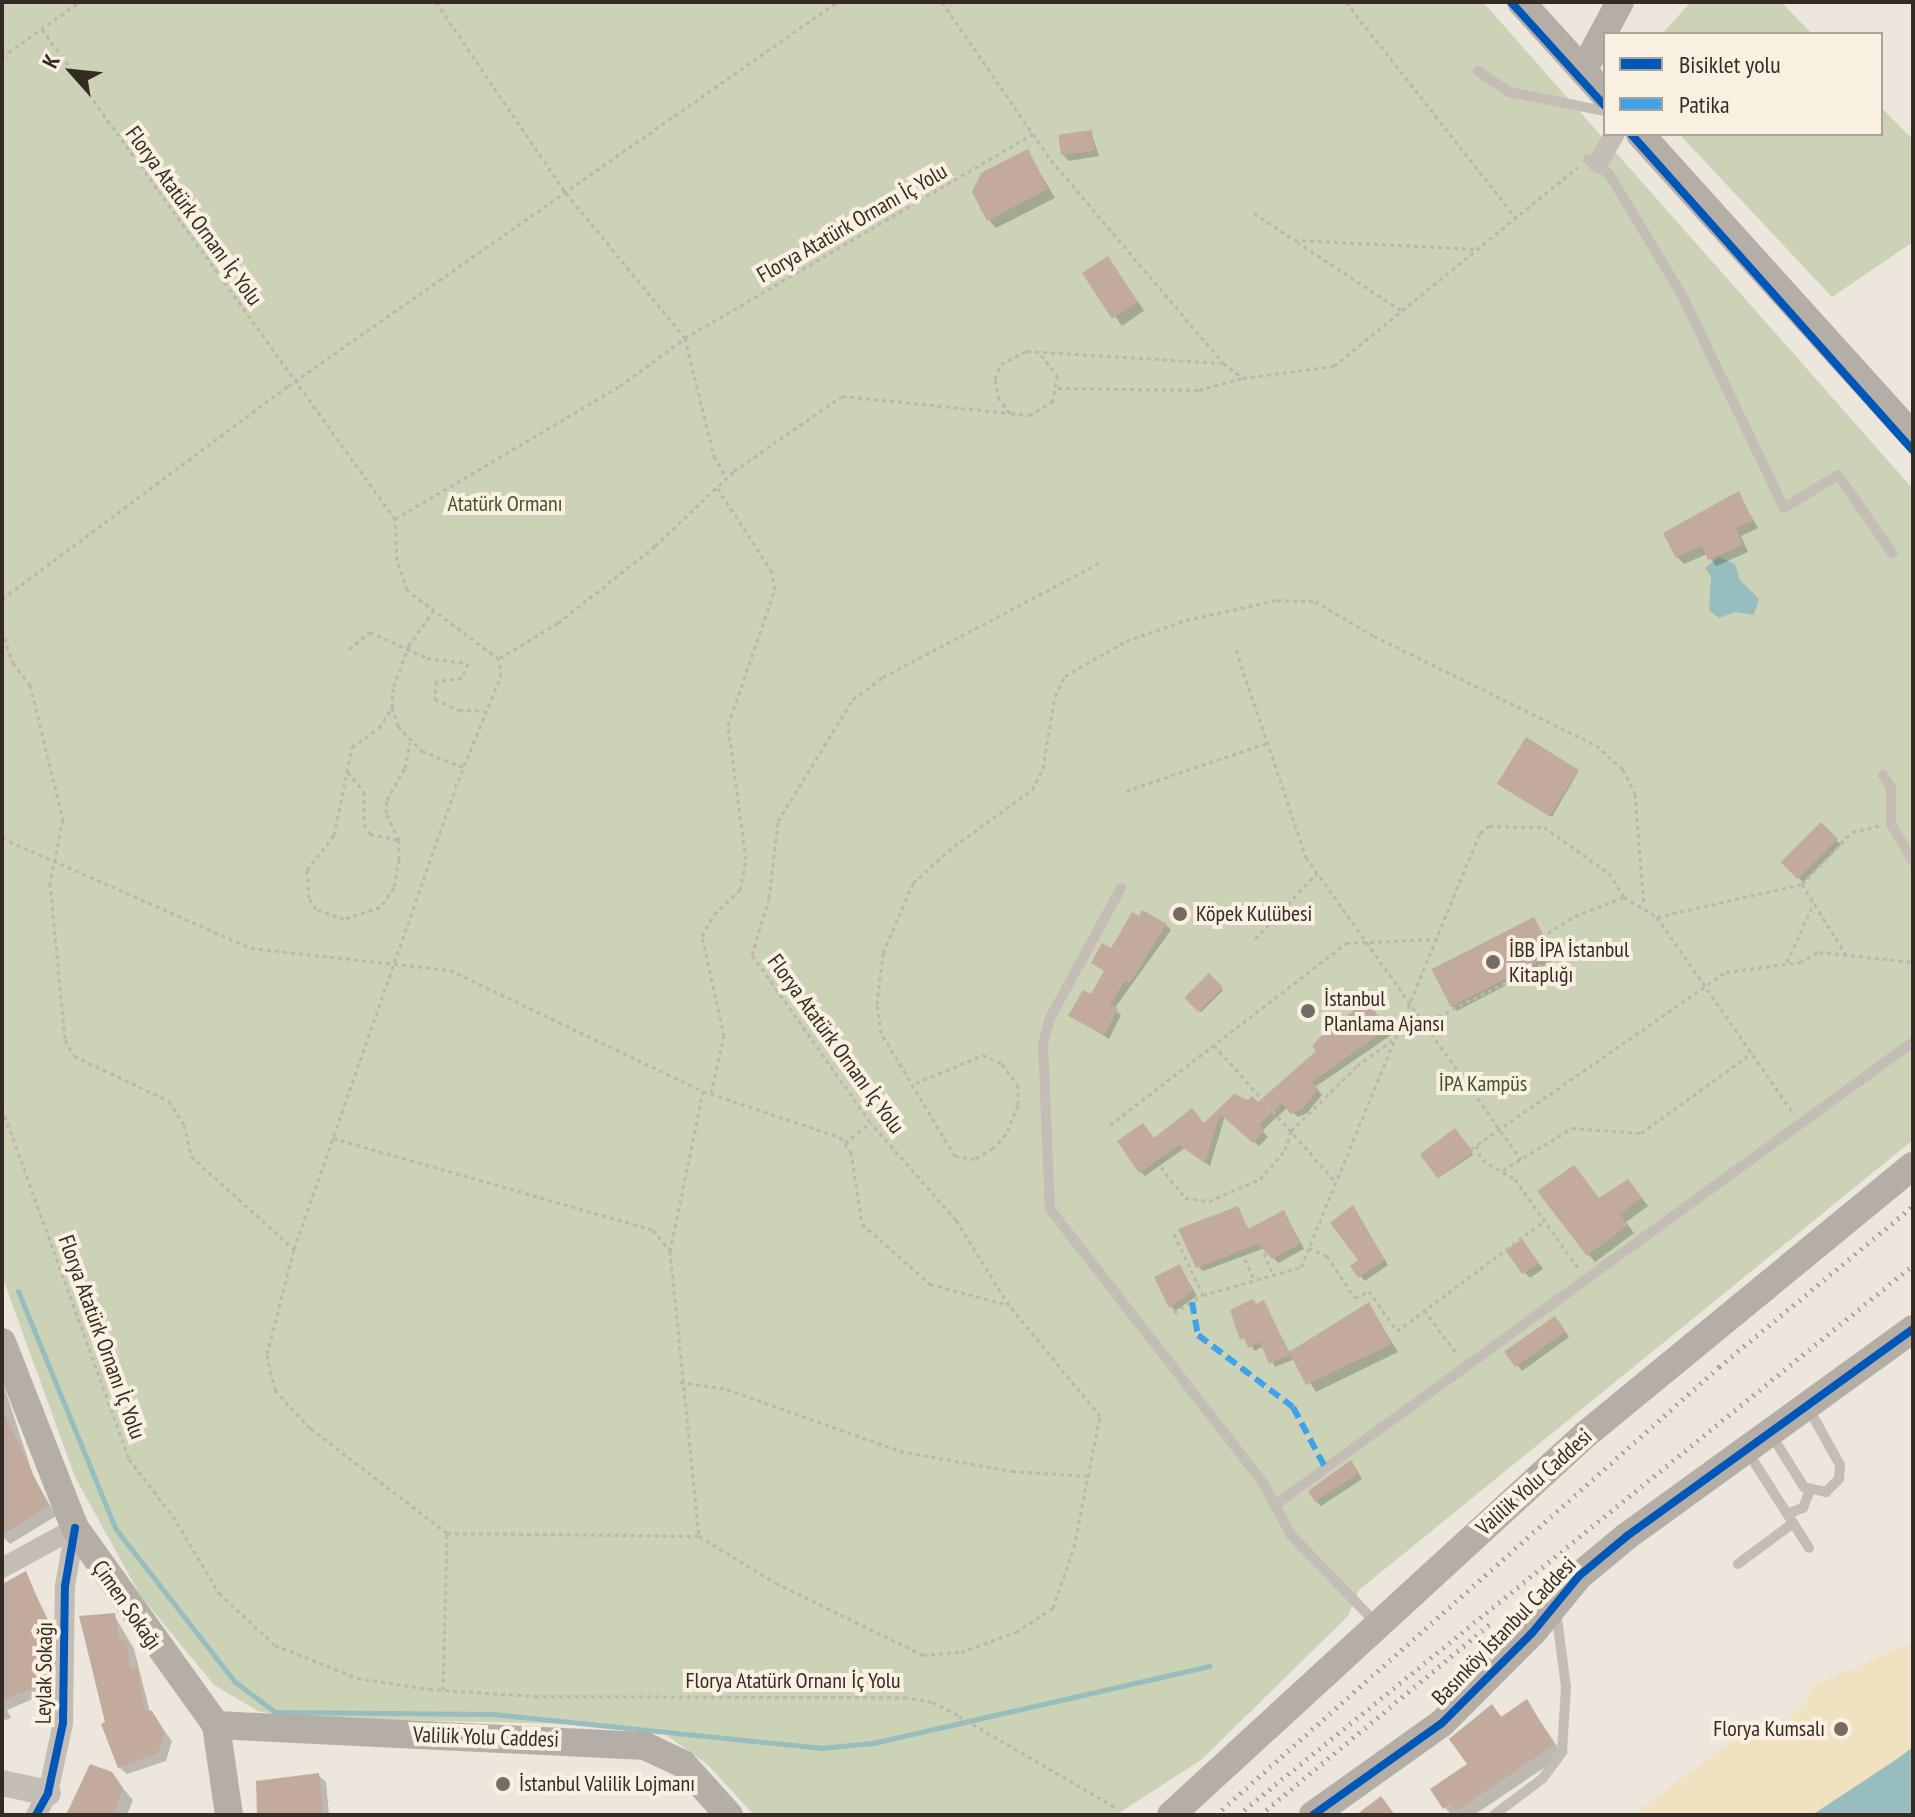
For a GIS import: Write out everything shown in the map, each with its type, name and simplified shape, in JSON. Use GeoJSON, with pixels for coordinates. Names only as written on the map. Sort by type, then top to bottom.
{"type":"FeatureCollection","features":[{"type":"Feature","properties":{"kind":"main road"},"geometry":{"type":"LineString","coordinates":[[1521,2],[1603,93]]}},
{"type":"Feature","properties":{"kind":"main road"},"geometry":{"type":"LineString","coordinates":[[1607,29],[1606,20],[1620,2]]}},
{"type":"Feature","properties":{"kind":"main road"},"geometry":{"type":"LineString","coordinates":[[1605,32],[1634,2]]}},
{"type":"Feature","properties":{"kind":"main road"},"geometry":{"type":"LineString","coordinates":[[1583,71],[1603,36]]}},
{"type":"Feature","properties":{"kind":"main road"},"geometry":{"type":"LineString","coordinates":[[1642,136],[1913,436]]}},
{"type":"Feature","properties":{"kind":"main road","name":"Valilik Yolu Caddesi"},"geometry":{"type":"LineString","coordinates":[[1171,1815],[1376,1623],[1585,1435],[1913,1166]]}},
{"type":"Feature","properties":{"kind":"main road","name":"Basınköy İstanbul Caddesi"},"geometry":{"type":"LineString","coordinates":[[1313,1815],[1442,1723],[1579,1576],[1627,1536],[1913,1329]]}},
{"type":"Feature","properties":{"kind":"main road","name":"Çimen Sokağı"},"geometry":{"type":"LineString","coordinates":[[2,1342],[75,1528],[216,1725]]}},
{"type":"Feature","properties":{"kind":"main road"},"geometry":{"type":"LineString","coordinates":[[216,1725],[226,1802]]}},
{"type":"Feature","properties":{"kind":"main road","name":"Valilik Yolu Caddesi"},"geometry":{"type":"LineString","coordinates":[[216,1725],[645,1746],[683,1764],[729,1815]]}},
{"type":"Feature","properties":{"kind":"street"},"geometry":{"type":"LineString","coordinates":[[1593,161],[1613,136]]}},
{"type":"Feature","properties":{"kind":"street"},"geometry":{"type":"LineString","coordinates":[[2,1568],[75,1528]]}},
{"type":"Feature","properties":{"kind":"street","name":"Leylak Sokağı"},"geometry":{"type":"LineString","coordinates":[[42,1804],[63,1723],[64,1600],[75,1528]]}},
{"type":"Feature","properties":{"kind":"street"},"geometry":{"type":"LineString","coordinates":[[2,1783],[42,1804]]}},
{"type":"Feature","properties":{"kind":"street"},"geometry":{"type":"LineString","coordinates":[[212,1815],[226,1802]]}},
{"type":"Feature","properties":{"kind":"lane"},"geometry":{"type":"LineString","coordinates":[[1478,71],[1509,92],[1603,111]]}},
{"type":"Feature","properties":{"kind":"lane"},"geometry":{"type":"LineString","coordinates":[[1593,161],[1682,295],[1784,508],[1838,475],[1893,554]]}},
{"type":"Feature","properties":{"kind":"lane"},"geometry":{"type":"LineString","coordinates":[[1883,775],[1891,788],[1891,824],[1913,861]]}},
{"type":"Feature","properties":{"kind":"lane"},"geometry":{"type":"LineString","coordinates":[[1121,888],[1050,1018],[1043,1044],[1050,1209],[1262,1481],[1303,1549],[1376,1623]]}},
{"type":"Feature","properties":{"kind":"lane"},"geometry":{"type":"LineString","coordinates":[[1275,1505],[1913,1042]]}},
{"type":"Feature","properties":{"kind":"lane"},"geometry":{"type":"LineString","coordinates":[[1769,1431],[1810,1490],[1826,1492],[1841,1473],[1837,1456],[1806,1404]]}},
{"type":"Feature","properties":{"kind":"lane"},"geometry":{"type":"LineString","coordinates":[[1745,1450],[1809,1548]]}},
{"type":"Feature","properties":{"kind":"lane"},"geometry":{"type":"LineString","coordinates":[[1738,1564],[1803,1508],[1810,1490]]}},
{"type":"Feature","properties":{"kind":"lane"},"geometry":{"type":"LineString","coordinates":[[1494,1815],[1542,1779],[1562,1752],[1566,1687],[1555,1605]]}},
{"type":"Feature","properties":{"kind":"path"},"geometry":{"type":"LineString","coordinates":[[2,57],[79,2]]}},
{"type":"Feature","properties":{"kind":"path"},"geometry":{"type":"LineString","coordinates":[[436,2],[566,193],[685,338],[714,456],[726,478]]}},
{"type":"Feature","properties":{"kind":"path"},"geometry":{"type":"LineString","coordinates":[[2,599],[295,382],[837,2]]}},
{"type":"Feature","properties":{"kind":"path"},"geometry":{"type":"LineString","coordinates":[[942,2],[1033,134],[1223,363],[1243,378]]}},
{"type":"Feature","properties":{"kind":"path"},"geometry":{"type":"LineString","coordinates":[[1346,2],[1516,218]]}},
{"type":"Feature","properties":{"kind":"path"},"geometry":{"type":"LineString","coordinates":[[1058,388],[1199,390],[1243,378],[1334,366],[1516,218],[1593,161]]}},
{"type":"Feature","properties":{"kind":"path"},"geometry":{"type":"LineString","coordinates":[[1254,213],[1403,310]]}},
{"type":"Feature","properties":{"kind":"path"},"geometry":{"type":"LineString","coordinates":[[1294,240],[1479,249]]}},
{"type":"Feature","properties":{"kind":"path"},"geometry":{"type":"LineString","coordinates":[[1010,413],[995,389],[1001,364],[1027,351],[1041,355],[1223,363]]}},
{"type":"Feature","properties":{"kind":"path"},"geometry":{"type":"LineString","coordinates":[[499,659],[558,623],[655,546],[726,478],[842,396],[1010,413],[1043,410],[1058,388],[1057,375],[1041,355]]}},
{"type":"Feature","properties":{"kind":"path"},"geometry":{"type":"LineString","coordinates":[[711,1094],[724,1036],[702,936],[714,914],[740,890],[746,859],[728,725],[775,589],[772,572],[717,487]]}},
{"type":"Feature","properties":{"kind":"path"},"geometry":{"type":"LineString","coordinates":[[395,519],[397,560],[407,590],[499,659],[501,676],[463,767],[294,1249],[267,1354],[275,1390],[310,1428],[447,1533],[699,1536],[680,1382],[670,1251],[703,1091]]}},
{"type":"Feature","properties":{"kind":"path"},"geometry":{"type":"LineString","coordinates":[[916,1083],[983,1055],[1002,1064],[1018,1085],[1018,1105],[1006,1134],[993,1148],[975,1159],[962,1158],[939,1133],[916,1083],[885,1040],[877,1004],[883,953],[913,883],[954,846],[1032,790],[1043,768],[1055,696],[1065,676],[1126,641],[1186,620],[1277,600],[1315,601],[1374,636],[1596,745],[1623,769],[1635,794],[1644,906]]}},
{"type":"Feature","properties":{"kind":"path"},"geometry":{"type":"LineString","coordinates":[[411,741],[405,747],[405,768],[387,800],[386,813],[399,840],[394,888],[380,907],[344,919],[316,909],[309,898],[307,870],[334,835],[352,747],[379,728],[392,707],[407,649],[434,610]]}},
{"type":"Feature","properties":{"kind":"path"},"geometry":{"type":"LineString","coordinates":[[2,630],[13,663],[30,685],[63,819],[50,883],[65,1040],[74,1056],[176,1109],[191,1156],[294,1249]]}},
{"type":"Feature","properties":{"kind":"path"},"geometry":{"type":"LineString","coordinates":[[349,649],[370,632],[427,658],[468,663],[462,678],[436,681],[435,699],[459,710],[486,711]]}},
{"type":"Feature","properties":{"kind":"path"},"geometry":{"type":"LineString","coordinates":[[1236,650],[1306,857],[1521,1159]]}},
{"type":"Feature","properties":{"kind":"path"},"geometry":{"type":"LineString","coordinates":[[392,707],[411,741],[435,757],[463,767]]}},
{"type":"Feature","properties":{"kind":"path"},"geometry":{"type":"LineString","coordinates":[[1126,791],[1267,743]]}},
{"type":"Feature","properties":{"kind":"path"},"geometry":{"type":"LineString","coordinates":[[348,772],[364,792],[362,816],[370,834],[399,840]]}},
{"type":"Feature","properties":{"kind":"path"},"geometry":{"type":"LineString","coordinates":[[1657,917],[1802,884],[1852,832],[1891,824]]}},
{"type":"Feature","properties":{"kind":"path"},"geometry":{"type":"LineString","coordinates":[[1174,1313],[1203,1295],[1301,1267],[1480,833],[1489,826],[1544,827],[1609,873],[1624,897],[1644,906],[1657,917],[1800,1124]]}},
{"type":"Feature","properties":{"kind":"path"},"geometry":{"type":"LineString","coordinates":[[2,838],[251,948],[395,961],[450,970],[703,1091],[829,1132],[845,1143],[862,1224],[930,1284],[1009,1305]]}},
{"type":"Feature","properties":{"kind":"path"},"geometry":{"type":"LineString","coordinates":[[1255,939],[1317,873]]}},
{"type":"Feature","properties":{"kind":"path"},"geometry":{"type":"LineString","coordinates":[[1802,884],[1846,955]]}},
{"type":"Feature","properties":{"kind":"path"},"geometry":{"type":"LineString","coordinates":[[1161,1167],[1185,1198],[1209,1201],[1260,1179],[1285,1150],[1291,1131],[1357,1066],[1395,1038],[1559,956],[1546,934],[1624,897]]}},
{"type":"Feature","properties":{"kind":"path"},"geometry":{"type":"LineString","coordinates":[[1786,964],[1814,903]]}},
{"type":"Feature","properties":{"kind":"path"},"geometry":{"type":"LineString","coordinates":[[1110,1125],[1346,943],[1436,939]]}},
{"type":"Feature","properties":{"kind":"path"},"geometry":{"type":"LineString","coordinates":[[1471,1149],[1726,972],[1786,964],[1819,952],[1913,962]]}},
{"type":"Feature","properties":{"kind":"path"},"geometry":{"type":"LineString","coordinates":[[1214,1045],[1336,1182]]}},
{"type":"Feature","properties":{"kind":"path"},"geometry":{"type":"LineString","coordinates":[[1503,1170],[1572,1128],[1641,1133],[1752,1053]]}},
{"type":"Feature","properties":{"kind":"path"},"geometry":{"type":"LineString","coordinates":[[845,1143],[870,1122]]}},
{"type":"Feature","properties":{"kind":"path"},"geometry":{"type":"LineString","coordinates":[[333,1138],[653,1230],[670,1251]]}},
{"type":"Feature","properties":{"kind":"path"},"geometry":{"type":"LineString","coordinates":[[1476,1145],[1482,1160],[1503,1170],[1586,1280]]}},
{"type":"Feature","properties":{"kind":"path"},"geometry":{"type":"LineString","coordinates":[[1309,1248],[1327,1256],[1355,1298],[1369,1291],[1397,1331],[1544,1221]]}},
{"type":"Feature","properties":{"kind":"path"},"geometry":{"type":"LineString","coordinates":[[1174,1234],[1203,1295]]}},
{"type":"Feature","properties":{"kind":"path"},"geometry":{"type":"LineString","coordinates":[[1264,1253],[1273,1275]]}},
{"type":"Feature","properties":{"kind":"path"},"geometry":{"type":"LineString","coordinates":[[1245,1259],[1255,1281]]}},
{"type":"Feature","properties":{"kind":"path"},"geometry":{"type":"LineString","coordinates":[[1424,1310],[1466,1367]]}},
{"type":"Feature","properties":{"kind":"path"},"geometry":{"type":"LineString","coordinates":[[680,1382],[727,1389],[900,1451],[985,1468],[1087,1476]]}},
{"type":"Feature","properties":{"kind":"path"},"geometry":{"type":"LineString","coordinates":[[443,1690],[447,1533]]}},
{"type":"Feature","properties":{"kind":"green space","name":"Atatürk Ormanı"},"geometry":{"type":"Polygon","coordinates":[[[2,2],[1483,2],[1913,489],[1913,1140],[1359,1590],[1348,1616],[1201,1760],[1116,1815],[754,1815],[707,1764],[662,1732],[574,1724],[295,1718],[258,1711],[214,1685],[140,1595],[75,1477],[2,1276],[2,2]]]}},
{"type":"Feature","properties":{"kind":"green space"},"geometry":{"type":"Polygon","coordinates":[[[1691,2],[1781,2],[1810,32],[1664,32],[1691,2]]]}},
{"type":"Feature","properties":{"kind":"green space"},"geometry":{"type":"Polygon","coordinates":[[[1883,109],[1913,140],[1913,242],[1832,297],[1681,136],[1883,136],[1883,109]]]}},
{"type":"Feature","properties":{"kind":"sand","name":"Florya Kumsalı"},"geometry":{"type":"Polygon","coordinates":[[[1913,1642],[1913,1750],[1812,1815],[1632,1815],[1729,1743],[1786,1721],[1805,1704],[1813,1686],[1913,1642]]]}},
{"type":"Feature","properties":{"kind":"water"},"geometry":{"type":"Polygon","coordinates":[[[1719,557],[1735,564],[1740,580],[1759,599],[1754,615],[1735,612],[1719,618],[1709,610],[1711,577],[1705,568],[1719,557]]]}},
{"type":"Feature","properties":{"kind":"water"},"geometry":{"type":"Polygon","coordinates":[[[1913,1747],[1913,1815],[1812,1815],[1897,1759],[1913,1747]]]}},
{"type":"Feature","properties":{"kind":"building"},"geometry":{"type":"Polygon","coordinates":[[[1092,130],[1095,151],[1061,156],[1058,135],[1092,130]]]}},
{"type":"Feature","properties":{"kind":"building"},"geometry":{"type":"Polygon","coordinates":[[[1028,149],[1048,189],[987,221],[972,192],[981,173],[1028,149]]]}},
{"type":"Feature","properties":{"kind":"building"},"geometry":{"type":"Polygon","coordinates":[[[1108,256],[1138,302],[1112,319],[1082,273],[1108,256]]]}},
{"type":"Feature","properties":{"kind":"building"},"geometry":{"type":"Polygon","coordinates":[[[1739,491],[1753,521],[1736,528],[1743,545],[1708,560],[1702,546],[1676,558],[1663,533],[1739,491]]]}},
{"type":"Feature","properties":{"kind":"building"},"geometry":{"type":"Polygon","coordinates":[[[1526,737],[1579,770],[1549,816],[1497,784],[1526,737]]]}},
{"type":"Feature","properties":{"kind":"building"},"geometry":{"type":"Polygon","coordinates":[[[1821,822],[1838,839],[1798,879],[1781,862],[1821,822]]]}},
{"type":"Feature","properties":{"kind":"building"},"geometry":{"type":"Polygon","coordinates":[[[1142,910],[1167,924],[1130,983],[1125,981],[1110,1004],[1118,1009],[1104,1035],[1068,1016],[1083,990],[1091,994],[1104,971],[1091,963],[1102,943],[1111,948],[1132,912],[1139,916],[1142,910]]]}},
{"type":"Feature","properties":{"kind":"building","name":"İBB İPA İstanbul Kitaplığı"},"geometry":{"type":"Polygon","coordinates":[[[1534,917],[1553,954],[1451,1007],[1432,969],[1534,917]]]}},
{"type":"Feature","properties":{"kind":"building"},"geometry":{"type":"Polygon","coordinates":[[[1209,973],[1223,987],[1198,1012],[1184,998],[1209,973]]]}},
{"type":"Feature","properties":{"kind":"building"},"geometry":{"type":"Polygon","coordinates":[[[1367,1000],[1387,1029],[1312,1082],[1318,1089],[1302,1109],[1291,1114],[1282,1103],[1259,1125],[1265,1131],[1253,1143],[1220,1114],[1205,1163],[1179,1145],[1139,1173],[1117,1141],[1143,1123],[1154,1138],[1192,1108],[1204,1123],[1234,1094],[1248,1100],[1252,1096],[1258,1102],[1316,1051],[1312,1046],[1319,1038],[1367,1000]]]}},
{"type":"Feature","properties":{"kind":"building"},"geometry":{"type":"Polygon","coordinates":[[[1455,1128],[1473,1152],[1438,1178],[1420,1154],[1455,1128]]]}},
{"type":"Feature","properties":{"kind":"building"},"geometry":{"type":"Polygon","coordinates":[[[1574,1165],[1599,1198],[1628,1179],[1642,1198],[1620,1214],[1628,1225],[1587,1256],[1537,1191],[1574,1165]]]}},
{"type":"Feature","properties":{"kind":"building"},"geometry":{"type":"Polygon","coordinates":[[[1353,1205],[1385,1260],[1358,1278],[1350,1266],[1358,1260],[1330,1223],[1353,1205]]]}},
{"type":"Feature","properties":{"kind":"building"},"geometry":{"type":"Polygon","coordinates":[[[1238,1206],[1248,1229],[1284,1210],[1300,1244],[1272,1259],[1258,1244],[1196,1268],[1178,1229],[1238,1206]]]}},
{"type":"Feature","properties":{"kind":"building"},"geometry":{"type":"Polygon","coordinates":[[[1522,1239],[1539,1263],[1522,1274],[1506,1250],[1522,1239]]]}},
{"type":"Feature","properties":{"kind":"building"},"geometry":{"type":"Polygon","coordinates":[[[1180,1264],[1193,1291],[1169,1308],[1154,1277],[1180,1264]]]}},
{"type":"Feature","properties":{"kind":"building"},"geometry":{"type":"Polygon","coordinates":[[[1253,1299],[1256,1304],[1264,1300],[1290,1355],[1269,1364],[1260,1342],[1248,1348],[1244,1338],[1240,1340],[1230,1310],[1253,1299]]]}},
{"type":"Feature","properties":{"kind":"building"},"geometry":{"type":"Polygon","coordinates":[[[1369,1302],[1392,1344],[1306,1385],[1289,1352],[1369,1302]]]}},
{"type":"Feature","properties":{"kind":"building"},"geometry":{"type":"Polygon","coordinates":[[[1555,1316],[1566,1332],[1515,1367],[1504,1352],[1555,1316]]]}},
{"type":"Feature","properties":{"kind":"building"},"geometry":{"type":"Polygon","coordinates":[[[2,1409],[48,1506],[2,1535],[2,1409]]]}},
{"type":"Feature","properties":{"kind":"building"},"geometry":{"type":"Polygon","coordinates":[[[1351,1460],[1359,1473],[1315,1502],[1308,1491],[1351,1460]]]}},
{"type":"Feature","properties":{"kind":"building"},"geometry":{"type":"Polygon","coordinates":[[[26,1571],[48,1623],[30,1630],[51,1666],[51,1681],[2,1701],[2,1584],[26,1571]]]}},
{"type":"Feature","properties":{"kind":"building"},"geometry":{"type":"Polygon","coordinates":[[[115,1613],[120,1641],[127,1639],[130,1669],[137,1666],[145,1710],[152,1711],[165,1732],[158,1753],[118,1768],[101,1724],[105,1722],[79,1616],[115,1613]]]}},
{"type":"Feature","properties":{"kind":"building"},"geometry":{"type":"Polygon","coordinates":[[[1527,1699],[1554,1745],[1456,1811],[1451,1803],[1443,1809],[1430,1789],[1467,1764],[1449,1739],[1492,1704],[1501,1717],[1527,1699]]]}},
{"type":"Feature","properties":{"kind":"building"},"geometry":{"type":"Polygon","coordinates":[[[90,1764],[112,1772],[123,1788],[113,1815],[66,1815],[90,1764]]]}},
{"type":"Feature","properties":{"kind":"building"},"geometry":{"type":"Polygon","coordinates":[[[319,1773],[323,1815],[257,1815],[256,1781],[319,1773]]]}},
{"type":"Feature","properties":{"kind":"building"},"geometry":{"type":"Polygon","coordinates":[[[1381,1796],[1395,1815],[1356,1815],[1381,1796]]]}},
{"type":"Feature","properties":{"kind":"waterway"},"geometry":{"type":"LineString","coordinates":[[18,1291],[115,1528],[234,1681],[275,1712],[493,1714],[820,1748],[873,1743],[1209,1666]]}},
{"type":"Feature","properties":{"kind":"railway"},"geometry":{"type":"LineString","coordinates":[[1216,1815],[1719,1367],[1913,1206]]}},
{"type":"Feature","properties":{"kind":"railway"},"geometry":{"type":"LineString","coordinates":[[1238,1815],[1913,1265]]}},
{"type":"Feature","properties":{"kind":"railway"},"geometry":{"type":"LineString","coordinates":[[1260,1815],[1490,1624]]}},
{"type":"Feature","properties":{"kind":"marked path"},"geometry":{"type":"LineString","coordinates":[[1192,1302],[1198,1335],[1293,1407],[1326,1469]]}},
{"type":"Feature","properties":{"kind":"cycle path"},"geometry":{"type":"LineString","coordinates":[[1511,2],[1603,104]]}},
{"type":"Feature","properties":{"kind":"cycle path"},"geometry":{"type":"LineString","coordinates":[[1633,136],[1913,450]]}},
{"type":"Feature","properties":{"kind":"cycle path"},"geometry":{"type":"LineString","coordinates":[[1313,1815],[1442,1723],[1532,1633],[1579,1576],[1627,1536],[1913,1329]]}},
{"type":"Feature","properties":{"kind":"cycle path"},"geometry":{"type":"LineString","coordinates":[[36,1815],[48,1793],[63,1723],[65,1586],[75,1528]]}},
{"type":"Feature","properties":{"kind":"place","name":"Köpek Kulübesi"},"geometry":{"type":"Point","coordinates":[1180,914]}},
{"type":"Feature","properties":{"kind":"place","name":"İBB İPA İstanbul Kitaplığı"},"geometry":{"type":"Point","coordinates":[1493,962]}},
{"type":"Feature","properties":{"kind":"place","name":"İstanbul Planlama Ajansı"},"geometry":{"type":"Point","coordinates":[1308,1011]}},
{"type":"Feature","properties":{"kind":"place","name":"Florya Kumsalı"},"geometry":{"type":"Point","coordinates":[1841,1729]}},
{"type":"Feature","properties":{"kind":"place","name":"İstanbul Valilik Lojmanı"},"geometry":{"type":"Point","coordinates":[503,1784]}},
{"type":"Feature","properties":{"kind":"park label","name":"İPA Kampüs"},"geometry":{"type":"Point","coordinates":[1483,1084]}}]}
